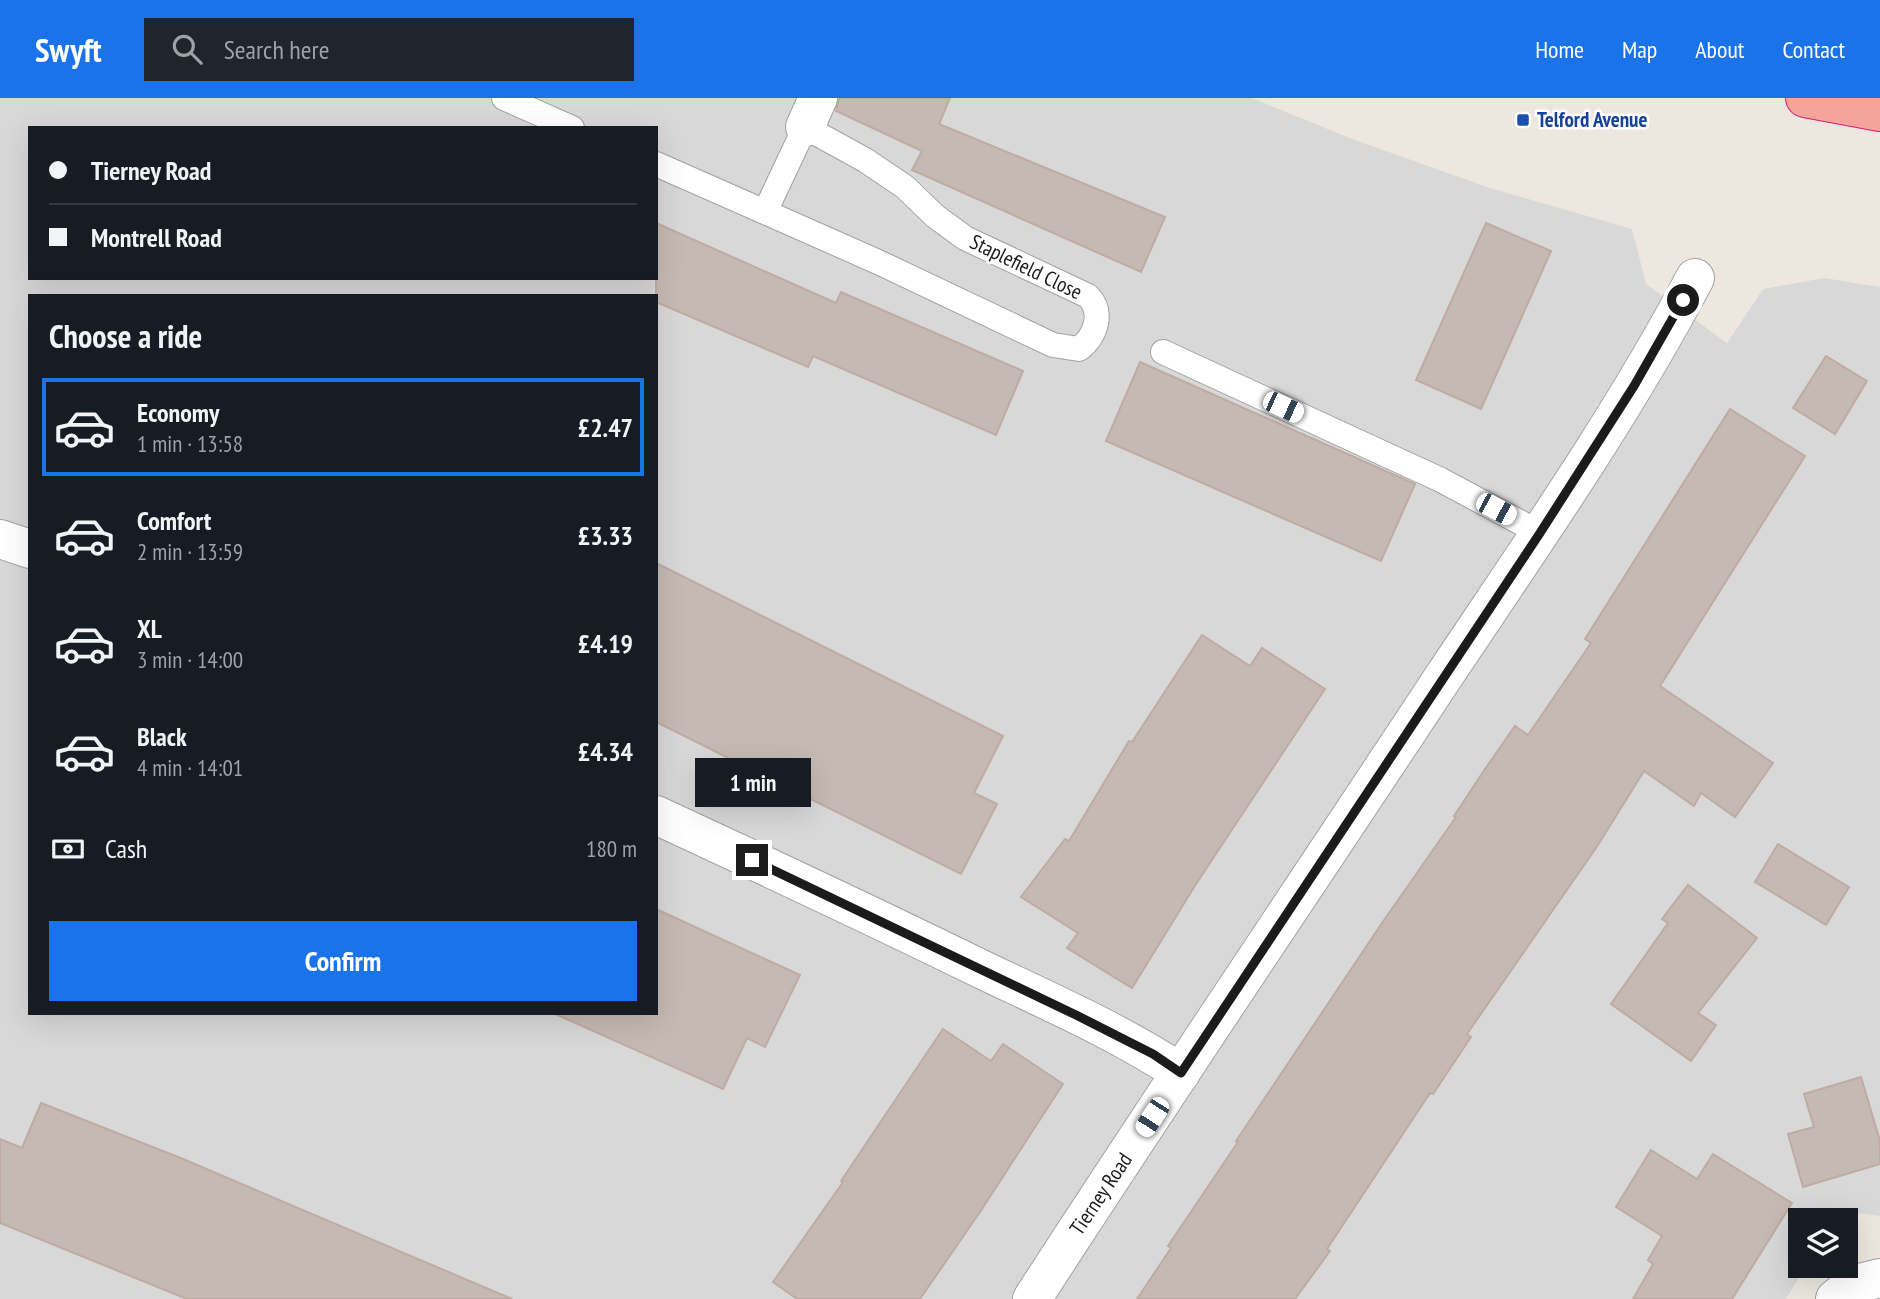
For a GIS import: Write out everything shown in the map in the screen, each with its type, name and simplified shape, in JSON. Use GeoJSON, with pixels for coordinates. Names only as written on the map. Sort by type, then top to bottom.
{"type":"FeatureCollection","features":[{"type":"Feature","properties":{"kind":"highway"},"geometry":{"type":"LineString","coordinates":[[1805,98],[1866,107]]}},
{"type":"Feature","properties":{"kind":"street","name":"Tierney Road"},"geometry":{"type":"LineString","coordinates":[[1031,1299],[1540,533],[1634,386],[1695,278]]}},
{"type":"Feature","properties":{"kind":"street"},"geometry":{"type":"LineString","coordinates":[[0,539],[28,548]]}},
{"type":"Feature","properties":{"kind":"street"},"geometry":{"type":"LineString","coordinates":[[658,816],[1076,1015],[1153,1054],[1181,1073]]}},
{"type":"Feature","properties":{"kind":"street"},"geometry":{"type":"LineString","coordinates":[[1835,1299],[1852,1284],[1880,1278]]}},
{"type":"Feature","properties":{"kind":"lane"},"geometry":{"type":"LineString","coordinates":[[504,98],[567,126]]}},
{"type":"Feature","properties":{"kind":"lane","name":"Staplefield Close"},"geometry":{"type":"LineString","coordinates":[[658,165],[878,262],[1053,345],[1079,349],[1086,344],[1096,326],[1098,312],[1088,296],[965,238],[935,216],[905,187],[865,160],[812,113],[765,212]]}},
{"type":"Feature","properties":{"kind":"lane"},"geometry":{"type":"LineString","coordinates":[[1163,352],[1441,480],[1540,533]]}},
{"type":"Feature","properties":{"kind":"shaded area"},"geometry":{"type":"Polygon","coordinates":[[[0,98],[1252,98],[1352,139],[1490,188],[1632,229],[1646,284],[1727,343],[1763,289],[1824,278],[1880,287],[1880,1216],[1858,1213],[1858,1208],[1788,1208],[1788,1278],[1799,1278],[1786,1299],[0,1299],[0,98]]]}},
{"type":"Feature","properties":{"kind":"building"},"geometry":{"type":"Polygon","coordinates":[[[839,98],[950,98],[939,124],[1165,217],[1141,272],[912,170],[922,151],[836,111],[839,98]]]}},
{"type":"Feature","properties":{"kind":"building"},"geometry":{"type":"Polygon","coordinates":[[[1486,223],[1551,251],[1481,409],[1416,380],[1486,223]]]}},
{"type":"Feature","properties":{"kind":"building"},"geometry":{"type":"Polygon","coordinates":[[[658,224],[836,303],[841,292],[1023,371],[996,435],[813,356],[808,367],[658,303],[658,224]]]}},
{"type":"Feature","properties":{"kind":"building"},"geometry":{"type":"Polygon","coordinates":[[[1826,356],[1867,381],[1835,434],[1793,408],[1826,356]]]}},
{"type":"Feature","properties":{"kind":"building"},"geometry":{"type":"Polygon","coordinates":[[[1140,362],[1415,484],[1381,561],[1106,441],[1140,362]]]}},
{"type":"Feature","properties":{"kind":"building"},"geometry":{"type":"Polygon","coordinates":[[[1730,409],[1805,456],[1660,686],[1773,763],[1735,817],[1701,793],[1694,806],[1644,771],[1596,848],[1467,1034],[1471,1037],[1433,1094],[1430,1093],[1327,1249],[1330,1251],[1295,1299],[1137,1299],[1171,1248],[1168,1246],[1238,1142],[1236,1141],[1456,817],[1454,816],[1483,772],[1515,726],[1528,735],[1591,643],[1585,639],[1730,409]]]}},
{"type":"Feature","properties":{"kind":"building"},"geometry":{"type":"Polygon","coordinates":[[[658,564],[1003,736],[974,793],[997,804],[961,874],[658,723],[658,564]]]}},
{"type":"Feature","properties":{"kind":"building"},"geometry":{"type":"Polygon","coordinates":[[[1202,635],[1250,666],[1262,648],[1325,689],[1196,884],[1132,988],[1067,948],[1078,933],[1021,897],[1065,839],[1069,841],[1129,741],[1132,742],[1202,635]]]}},
{"type":"Feature","properties":{"kind":"building"},"geometry":{"type":"Polygon","coordinates":[[[1778,844],[1849,887],[1826,925],[1755,882],[1778,844]]]}},
{"type":"Feature","properties":{"kind":"building"},"geometry":{"type":"Polygon","coordinates":[[[1688,885],[1757,938],[1698,1013],[1716,1025],[1691,1061],[1611,1004],[1668,923],[1662,919],[1688,885]]]}},
{"type":"Feature","properties":{"kind":"building"},"geometry":{"type":"Polygon","coordinates":[[[658,910],[800,975],[765,1047],[747,1038],[723,1089],[557,1015],[658,1015],[658,910]]]}},
{"type":"Feature","properties":{"kind":"building"},"geometry":{"type":"Polygon","coordinates":[[[943,1029],[991,1061],[1003,1044],[1063,1084],[920,1299],[797,1299],[773,1282],[843,1182],[841,1181],[943,1029]]]}},
{"type":"Feature","properties":{"kind":"building"},"geometry":{"type":"Polygon","coordinates":[[[1861,1077],[1880,1141],[1880,1164],[1803,1187],[1788,1134],[1814,1127],[1804,1094],[1861,1077]]]}},
{"type":"Feature","properties":{"kind":"building"},"geometry":{"type":"Polygon","coordinates":[[[41,1103],[183,1159],[512,1299],[187,1299],[0,1223],[0,1139],[22,1148],[41,1103]]]}},
{"type":"Feature","properties":{"kind":"building"},"geometry":{"type":"Polygon","coordinates":[[[1651,1150],[1697,1179],[1713,1154],[1792,1203],[1732,1299],[1633,1299],[1653,1264],[1648,1260],[1662,1236],[1616,1207],[1651,1150]]]}},
{"type":"Feature","properties":{"kind":"place","name":"Telford Avenue"},"geometry":{"type":"Point","coordinates":[1523,120]}},
{"type":"Feature","properties":{"kind":"route"},"geometry":{"type":"LineString","coordinates":[[752,860],[1121,1037],[1181,1073],[1540,533],[1634,386],[1683,300]]}}]}
